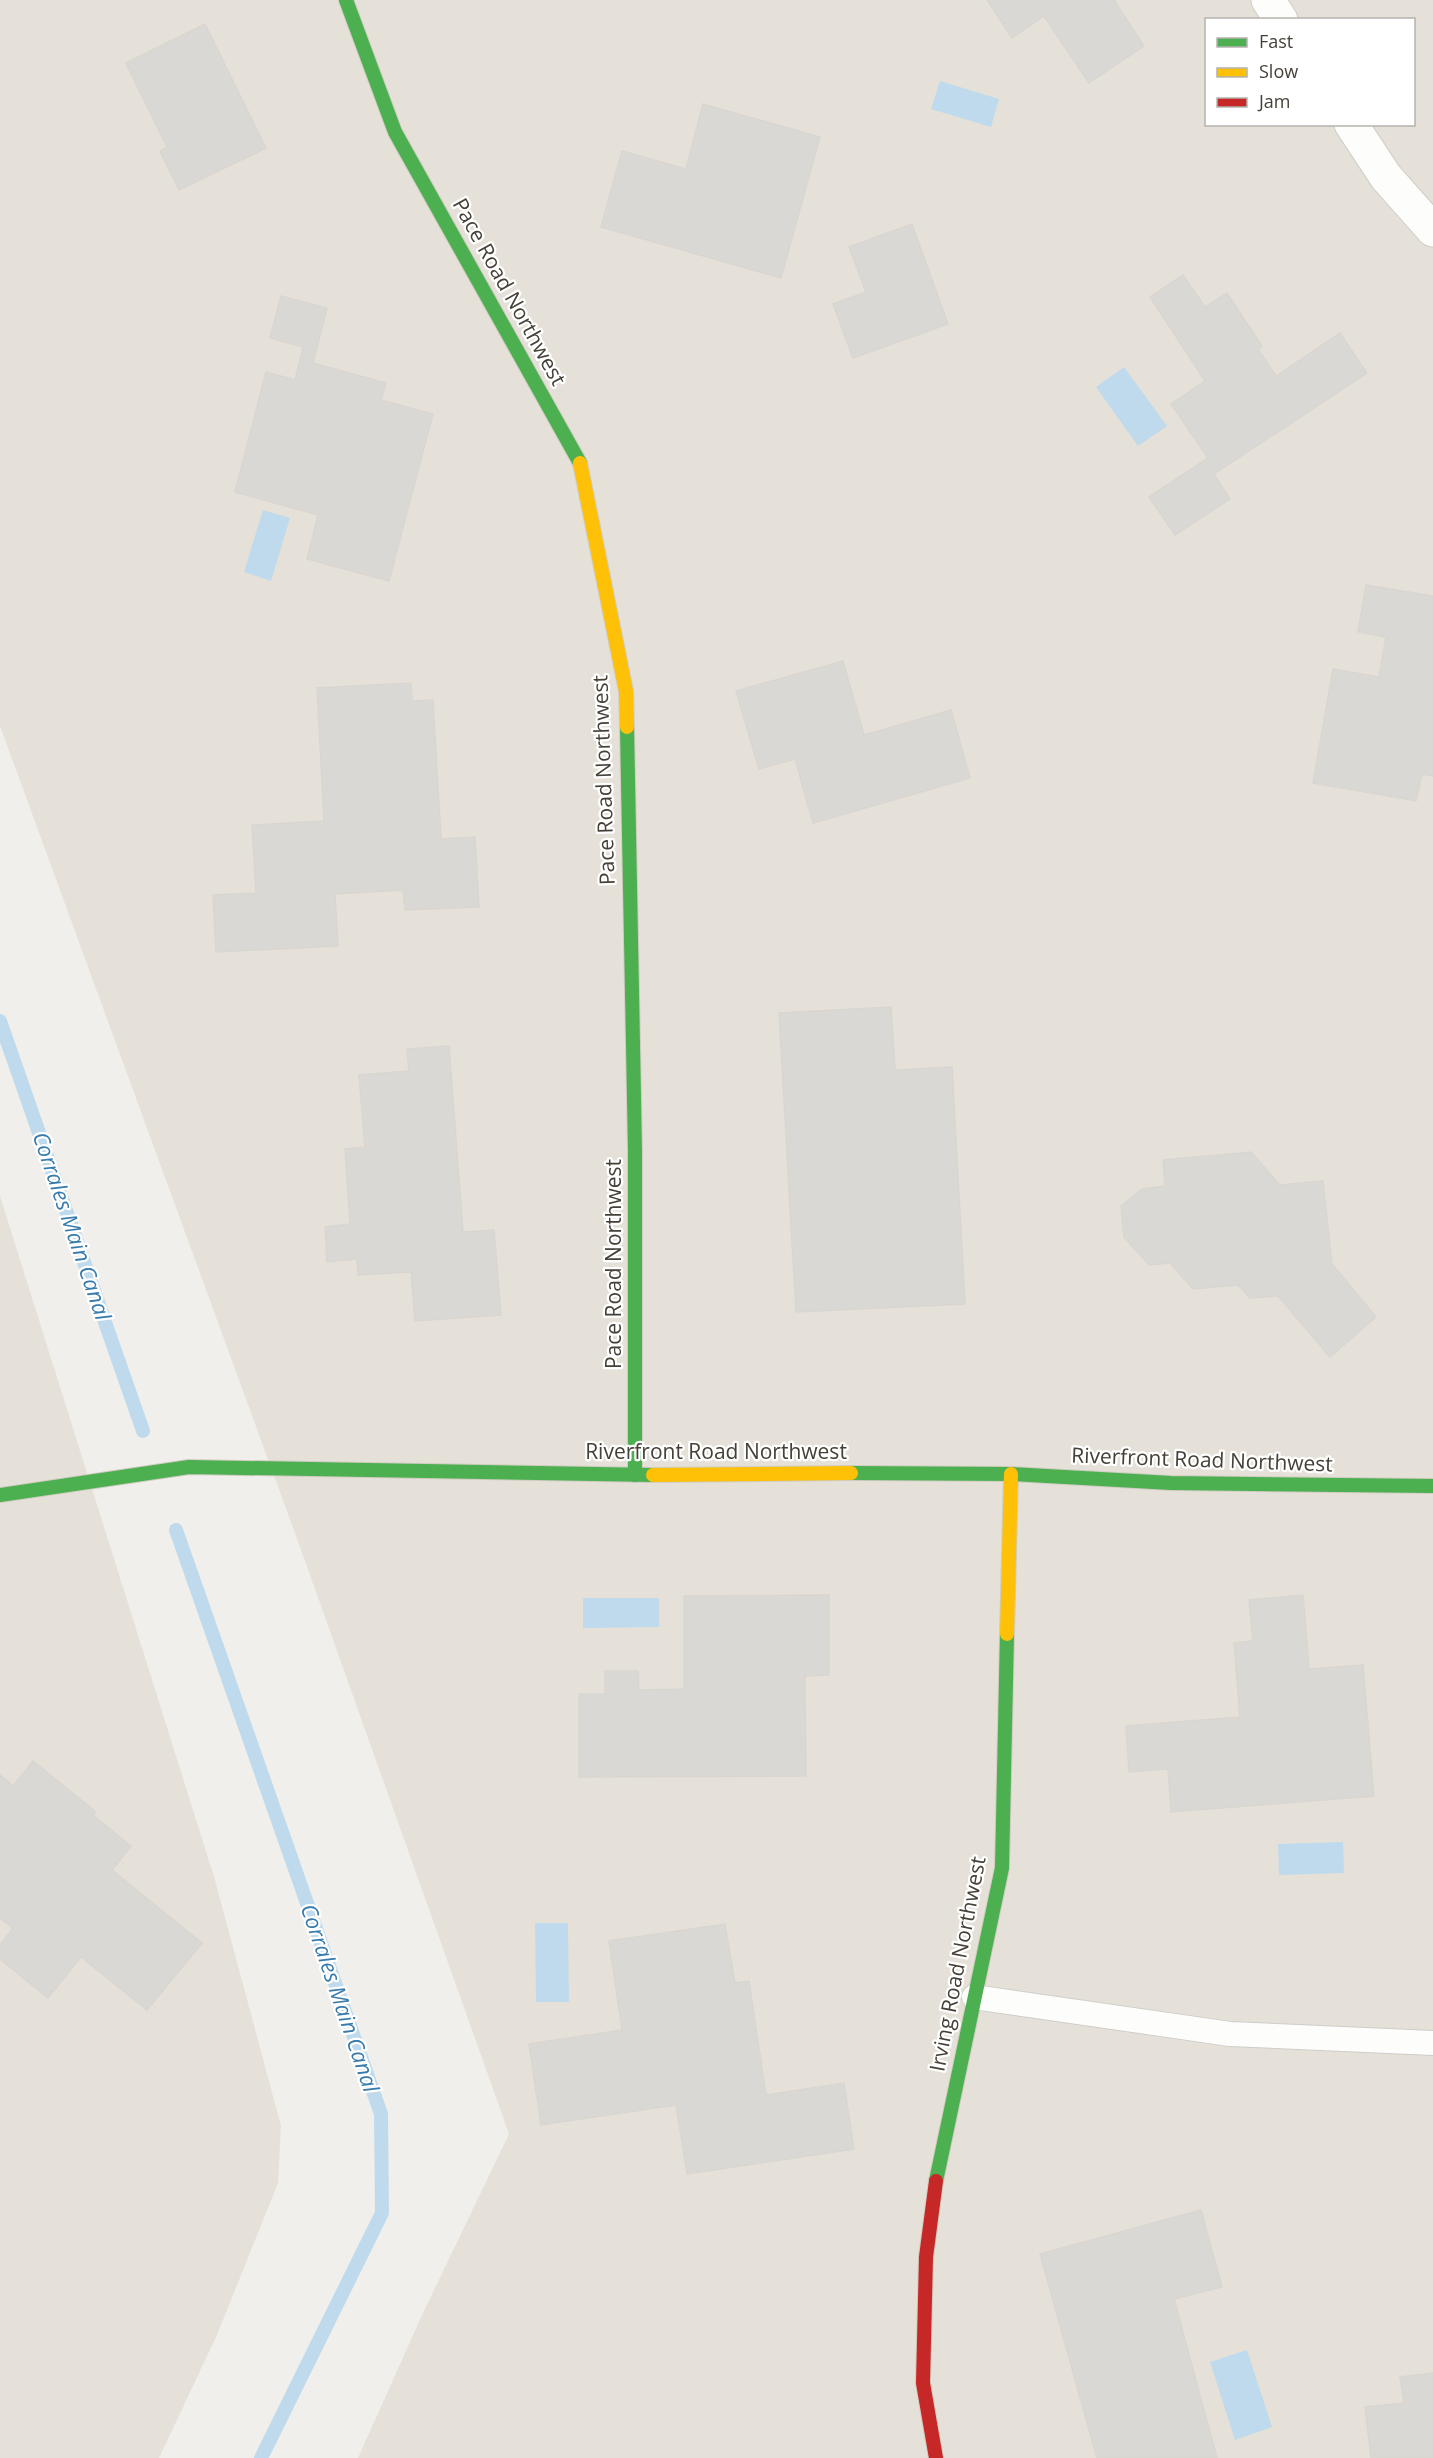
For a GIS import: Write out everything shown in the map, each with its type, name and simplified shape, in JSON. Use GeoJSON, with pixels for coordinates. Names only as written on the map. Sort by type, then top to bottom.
{"type":"FeatureCollection","features":[{"type":"Feature","properties":{"kind":"street","name":"Pace Road Northwest"},"geometry":{"type":"LineString","coordinates":[[346,0],[395,132],[580,465],[626,692],[635,1151],[635,1474]]}},
{"type":"Feature","properties":{"kind":"street"},"geometry":{"type":"LineString","coordinates":[[1268,0],[1280,18]]}},
{"type":"Feature","properties":{"kind":"street"},"geometry":{"type":"LineString","coordinates":[[1351,126],[1386,177],[1433,230]]}},
{"type":"Feature","properties":{"kind":"street","name":"Riverfront Road Northwest"},"geometry":{"type":"LineString","coordinates":[[0,1495],[189,1467],[635,1474],[1011,1474],[1171,1483],[1433,1486]]}},
{"type":"Feature","properties":{"kind":"street","name":"Irving Road Northwest"},"geometry":{"type":"LineString","coordinates":[[936,2458],[923,2383],[926,2257],[937,2169],[1002,1868],[1011,1474]]}},
{"type":"Feature","properties":{"kind":"lane"},"geometry":{"type":"LineString","coordinates":[[974,1997],[1230,2034],[1433,2043]]}},
{"type":"Feature","properties":{"kind":"shaded area"},"geometry":{"type":"Polygon","coordinates":[[[0,0],[1433,0],[1433,2458],[358,2458],[422,2315],[509,2134],[300,1547],[0,726],[0,0]]]}},
{"type":"Feature","properties":{"kind":"shaded area"},"geometry":{"type":"Polygon","coordinates":[[[0,1196],[215,1880],[281,2126],[278,2183],[217,2335],[159,2458],[0,2458],[0,1196]]]}},
{"type":"Feature","properties":{"kind":"water"},"geometry":{"type":"Polygon","coordinates":[[[940,81],[999,99],[991,127],[931,109],[940,81]]]}},
{"type":"Feature","properties":{"kind":"water"},"geometry":{"type":"Polygon","coordinates":[[[1124,367],[1167,426],[1138,446],[1096,387],[1124,367]]]}},
{"type":"Feature","properties":{"kind":"water"},"geometry":{"type":"Polygon","coordinates":[[[263,510],[290,518],[271,581],[244,572],[263,510]]]}},
{"type":"Feature","properties":{"kind":"water"},"geometry":{"type":"Polygon","coordinates":[[[583,1598],[659,1598],[659,1627],[583,1628],[583,1598]]]}},
{"type":"Feature","properties":{"kind":"water"},"geometry":{"type":"Polygon","coordinates":[[[1343,1842],[1344,1873],[1279,1875],[1278,1844],[1343,1842]]]}},
{"type":"Feature","properties":{"kind":"water"},"geometry":{"type":"Polygon","coordinates":[[[535,1923],[568,1923],[569,2002],[536,2002],[535,1923]]]}},
{"type":"Feature","properties":{"kind":"water"},"geometry":{"type":"Polygon","coordinates":[[[1247,2350],[1272,2427],[1235,2440],[1210,2362],[1247,2350]]]}},
{"type":"Feature","properties":{"kind":"building"},"geometry":{"type":"Polygon","coordinates":[[[987,0],[1114,0],[1144,46],[1089,83],[1044,16],[1012,38],[987,0]]]}},
{"type":"Feature","properties":{"kind":"building"},"geometry":{"type":"Polygon","coordinates":[[[205,24],[266,148],[179,190],[160,151],[167,147],[126,63],[205,24]]]}},
{"type":"Feature","properties":{"kind":"building"},"geometry":{"type":"Polygon","coordinates":[[[703,104],[820,137],[781,278],[601,227],[622,151],[686,169],[703,104]]]}},
{"type":"Feature","properties":{"kind":"building"},"geometry":{"type":"Polygon","coordinates":[[[912,224],[948,324],[853,358],[833,304],[866,292],[849,247],[912,224]]]}},
{"type":"Feature","properties":{"kind":"building"},"geometry":{"type":"Polygon","coordinates":[[[1183,275],[1205,307],[1227,293],[1262,346],[1258,349],[1276,376],[1340,333],[1367,373],[1214,474],[1230,499],[1175,535],[1149,497],[1208,458],[1171,404],[1205,381],[1150,297],[1183,275]]]}},
{"type":"Feature","properties":{"kind":"building"},"geometry":{"type":"Polygon","coordinates":[[[281,296],[327,308],[313,363],[386,383],[381,400],[433,414],[389,581],[307,559],[318,515],[235,492],[266,372],[295,380],[303,347],[270,338],[281,296]]]}},
{"type":"Feature","properties":{"kind":"building"},"geometry":{"type":"Polygon","coordinates":[[[1366,585],[1433,596],[1433,776],[1422,774],[1416,801],[1313,783],[1333,669],[1379,677],[1386,637],[1358,632],[1366,585]]]}},
{"type":"Feature","properties":{"kind":"building"},"geometry":{"type":"Polygon","coordinates":[[[843,661],[864,735],[951,710],[970,778],[813,823],[795,759],[759,769],[736,691],[843,661]]]}},
{"type":"Feature","properties":{"kind":"building"},"geometry":{"type":"Polygon","coordinates":[[[411,683],[412,701],[433,700],[441,839],[475,837],[479,907],[405,910],[403,890],[335,894],[338,946],[216,952],[213,895],[256,893],[252,825],[324,821],[317,688],[411,683]]]}},
{"type":"Feature","properties":{"kind":"building"},"geometry":{"type":"Polygon","coordinates":[[[891,1007],[895,1070],[952,1067],[965,1304],[796,1312],[779,1013],[891,1007]]]}},
{"type":"Feature","properties":{"kind":"building"},"geometry":{"type":"Polygon","coordinates":[[[449,1046],[463,1232],[494,1230],[501,1315],[415,1321],[411,1272],[358,1275],[357,1259],[327,1262],[325,1227],[350,1224],[345,1149],[365,1147],[359,1075],[409,1071],[407,1049],[449,1046]]]}},
{"type":"Feature","properties":{"kind":"building"},"geometry":{"type":"Polygon","coordinates":[[[1251,1152],[1280,1185],[1323,1181],[1332,1264],[1376,1317],[1330,1357],[1278,1296],[1250,1298],[1238,1285],[1193,1289],[1170,1263],[1149,1265],[1124,1237],[1121,1206],[1142,1189],[1165,1186],[1163,1160],[1251,1152]]]}},
{"type":"Feature","properties":{"kind":"building"},"geometry":{"type":"Polygon","coordinates":[[[829,1595],[829,1675],[805,1676],[806,1776],[579,1777],[579,1694],[605,1694],[605,1671],[638,1671],[639,1690],[684,1689],[684,1596],[829,1595]]]}},
{"type":"Feature","properties":{"kind":"building"},"geometry":{"type":"Polygon","coordinates":[[[1303,1595],[1309,1669],[1363,1665],[1374,1796],[1171,1812],[1168,1769],[1129,1772],[1126,1726],[1240,1717],[1234,1643],[1253,1641],[1249,1600],[1303,1595]]]}},
{"type":"Feature","properties":{"kind":"building"},"geometry":{"type":"Polygon","coordinates":[[[33,1761],[96,1812],[93,1815],[131,1846],[112,1870],[202,1943],[147,2010],[81,1957],[48,1998],[0,1959],[0,1945],[13,1928],[0,1918],[0,1775],[13,1786],[33,1761]]]}},
{"type":"Feature","properties":{"kind":"building"},"geometry":{"type":"Polygon","coordinates":[[[725,1924],[735,1983],[749,1981],[766,2095],[844,2083],[854,2149],[687,2174],[676,2105],[541,2125],[529,2044],[622,2030],[609,1941],[725,1924]]]}},
{"type":"Feature","properties":{"kind":"building"},"geometry":{"type":"Polygon","coordinates":[[[1201,2210],[1222,2287],[1174,2299],[1217,2458],[1097,2458],[1040,2254],[1201,2210]]]}},
{"type":"Feature","properties":{"kind":"building"},"geometry":{"type":"Polygon","coordinates":[[[1433,2373],[1433,2458],[1371,2458],[1365,2407],[1404,2403],[1400,2377],[1433,2373]]]}},
{"type":"Feature","properties":{"kind":"waterway","name":"Corrales Main Canal"},"geometry":{"type":"LineString","coordinates":[[0,1021],[143,1431]]}},
{"type":"Feature","properties":{"kind":"waterway","name":"Corrales Main Canal"},"geometry":{"type":"LineString","coordinates":[[176,1530],[381,2114],[382,2213],[261,2458]]}},
{"type":"Feature","properties":{"kind":"traffic: fast"},"geometry":{"type":"LineString","coordinates":[[346,0],[395,132],[580,463]]}},
{"type":"Feature","properties":{"kind":"traffic: fast"},"geometry":{"type":"LineString","coordinates":[[627,727],[635,1151],[635,1475]]}},
{"type":"Feature","properties":{"kind":"traffic: fast"},"geometry":{"type":"LineString","coordinates":[[0,1495],[189,1467],[653,1475]]}},
{"type":"Feature","properties":{"kind":"traffic: fast"},"geometry":{"type":"LineString","coordinates":[[851,1473],[1011,1474],[1171,1483],[1433,1486]]}},
{"type":"Feature","properties":{"kind":"traffic: fast"},"geometry":{"type":"LineString","coordinates":[[936,2181],[1002,1868],[1007,1634]]}},
{"type":"Feature","properties":{"kind":"traffic: slow"},"geometry":{"type":"LineString","coordinates":[[580,463],[626,691],[627,727]]}},
{"type":"Feature","properties":{"kind":"traffic: slow"},"geometry":{"type":"LineString","coordinates":[[653,1475],[851,1473]]}},
{"type":"Feature","properties":{"kind":"traffic: slow"},"geometry":{"type":"LineString","coordinates":[[1007,1634],[1011,1474]]}},
{"type":"Feature","properties":{"kind":"traffic: jam"},"geometry":{"type":"LineString","coordinates":[[936,2181],[926,2257],[923,2383],[936,2458]]}}]}
